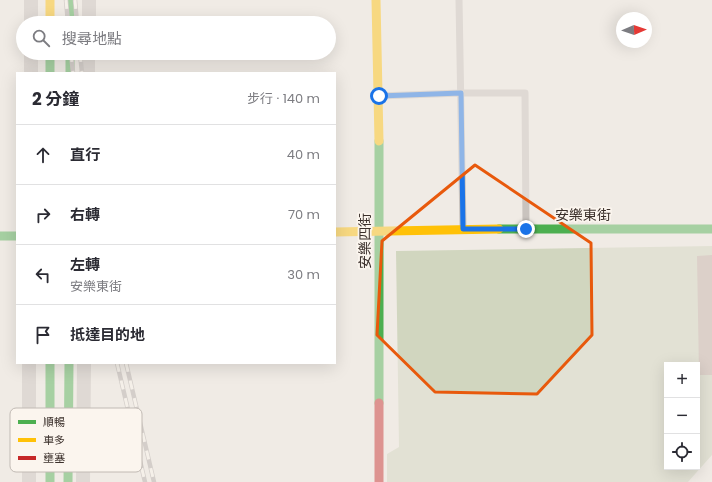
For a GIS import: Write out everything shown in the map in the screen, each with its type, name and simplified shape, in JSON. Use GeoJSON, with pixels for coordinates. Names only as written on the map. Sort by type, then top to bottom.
{"type":"FeatureCollection","features":[{"type":"Feature","properties":{"kind":"street"},"geometry":{"type":"LineString","coordinates":[[31,16],[32,0]]}},
{"type":"Feature","properties":{"kind":"street"},"geometry":{"type":"LineString","coordinates":[[50,0],[50,16]]}},
{"type":"Feature","properties":{"kind":"street"},"geometry":{"type":"LineString","coordinates":[[70,0],[70,16]]}},
{"type":"Feature","properties":{"kind":"street"},"geometry":{"type":"LineString","coordinates":[[88,16],[89,0]]}},
{"type":"Feature","properties":{"kind":"street","name":"安樂四街"},"geometry":{"type":"LineString","coordinates":[[376,0],[379,96],[379,482]]}},
{"type":"Feature","properties":{"kind":"street"},"geometry":{"type":"LineString","coordinates":[[31,60],[31,72]]}},
{"type":"Feature","properties":{"kind":"street"},"geometry":{"type":"LineString","coordinates":[[50,60],[50,72]]}},
{"type":"Feature","properties":{"kind":"street"},"geometry":{"type":"LineString","coordinates":[[70,60],[70,72]]}},
{"type":"Feature","properties":{"kind":"street"},"geometry":{"type":"LineString","coordinates":[[88,60],[88,72]]}},
{"type":"Feature","properties":{"kind":"street","name":"安樂東街"},"geometry":{"type":"LineString","coordinates":[[336,232],[463,229],[712,229]]}},
{"type":"Feature","properties":{"kind":"street"},"geometry":{"type":"LineString","coordinates":[[0,236],[16,236]]}},
{"type":"Feature","properties":{"kind":"street"},"geometry":{"type":"LineString","coordinates":[[29,364],[29,408]]}},
{"type":"Feature","properties":{"kind":"street"},"geometry":{"type":"LineString","coordinates":[[50,364],[50,408]]}},
{"type":"Feature","properties":{"kind":"street"},"geometry":{"type":"LineString","coordinates":[[69,364],[69,408]]}},
{"type":"Feature","properties":{"kind":"street"},"geometry":{"type":"LineString","coordinates":[[84,364],[84,408]]}},
{"type":"Feature","properties":{"kind":"street"},"geometry":{"type":"LineString","coordinates":[[68,472],[68,482]]}},
{"type":"Feature","properties":{"kind":"street"},"geometry":{"type":"LineString","coordinates":[[83,472],[83,482]]}},
{"type":"Feature","properties":{"kind":"lane"},"geometry":{"type":"LineString","coordinates":[[459,0],[463,229]]}},
{"type":"Feature","properties":{"kind":"lane"},"geometry":{"type":"LineString","coordinates":[[379,96],[461,93],[525,93],[526,229]]}},
{"type":"Feature","properties":{"kind":"highlighted area"},"geometry":{"type":"Polygon","coordinates":[[[475,165],[591,243],[592,335],[537,394],[435,392],[377,335],[382,241],[475,165]]]}},
{"type":"Feature","properties":{"kind":"green space"},"geometry":{"type":"Polygon","coordinates":[[[712,246],[712,455],[700,468],[700,362],[664,362],[664,470],[699,470],[688,482],[387,482],[387,454],[399,447],[396,251],[712,246]]]}},
{"type":"Feature","properties":{"kind":"building"},"geometry":{"type":"Polygon","coordinates":[[[712,255],[712,375],[700,375],[697,256],[712,255]]]}},
{"type":"Feature","properties":{"kind":"railway"},"geometry":{"type":"LineString","coordinates":[[66,0],[67,16]]}},
{"type":"Feature","properties":{"kind":"railway"},"geometry":{"type":"LineString","coordinates":[[75,0],[76,16]]}},
{"type":"Feature","properties":{"kind":"railway"},"geometry":{"type":"LineString","coordinates":[[72,60],[73,72]]}},
{"type":"Feature","properties":{"kind":"railway"},"geometry":{"type":"LineString","coordinates":[[81,60],[82,72]]}},
{"type":"Feature","properties":{"kind":"railway"},"geometry":{"type":"LineString","coordinates":[[117,364],[128,408]]}},
{"type":"Feature","properties":{"kind":"railway"},"geometry":{"type":"LineString","coordinates":[[126,364],[137,408]]}},
{"type":"Feature","properties":{"kind":"railway"},"geometry":{"type":"LineString","coordinates":[[142,431],[154,482]]}},
{"type":"Feature","properties":{"kind":"railway"},"geometry":{"type":"LineString","coordinates":[[142,469],[145,482]]}},
{"type":"Feature","properties":{"kind":"traffic: fast"},"geometry":{"type":"LineString","coordinates":[[70,0],[70,16]]}},
{"type":"Feature","properties":{"kind":"traffic: fast"},"geometry":{"type":"LineString","coordinates":[[50,60],[50,72]]}},
{"type":"Feature","properties":{"kind":"traffic: fast"},"geometry":{"type":"LineString","coordinates":[[70,60],[70,72]]}},
{"type":"Feature","properties":{"kind":"traffic: fast"},"geometry":{"type":"LineString","coordinates":[[379,141],[379,403]]}},
{"type":"Feature","properties":{"kind":"traffic: fast"},"geometry":{"type":"LineString","coordinates":[[499,229],[712,229]]}},
{"type":"Feature","properties":{"kind":"traffic: fast"},"geometry":{"type":"LineString","coordinates":[[0,236],[16,236]]}},
{"type":"Feature","properties":{"kind":"traffic: fast"},"geometry":{"type":"LineString","coordinates":[[50,364],[50,408]]}},
{"type":"Feature","properties":{"kind":"traffic: fast"},"geometry":{"type":"LineString","coordinates":[[69,364],[69,408]]}},
{"type":"Feature","properties":{"kind":"traffic: fast"},"geometry":{"type":"LineString","coordinates":[[50,472],[50,482]]}},
{"type":"Feature","properties":{"kind":"traffic: fast"},"geometry":{"type":"LineString","coordinates":[[68,472],[68,482]]}},
{"type":"Feature","properties":{"kind":"traffic: slow"},"geometry":{"type":"LineString","coordinates":[[50,0],[50,16]]}},
{"type":"Feature","properties":{"kind":"traffic: slow"},"geometry":{"type":"LineString","coordinates":[[376,0],[379,141]]}},
{"type":"Feature","properties":{"kind":"traffic: slow"},"geometry":{"type":"LineString","coordinates":[[336,232],[499,229]]}},
{"type":"Feature","properties":{"kind":"traffic: jam"},"geometry":{"type":"LineString","coordinates":[[379,403],[379,482]]}},
{"type":"Feature","properties":{"kind":"route"},"geometry":{"type":"LineString","coordinates":[[379,96],[461,93],[463,229],[526,229]]}}]}
